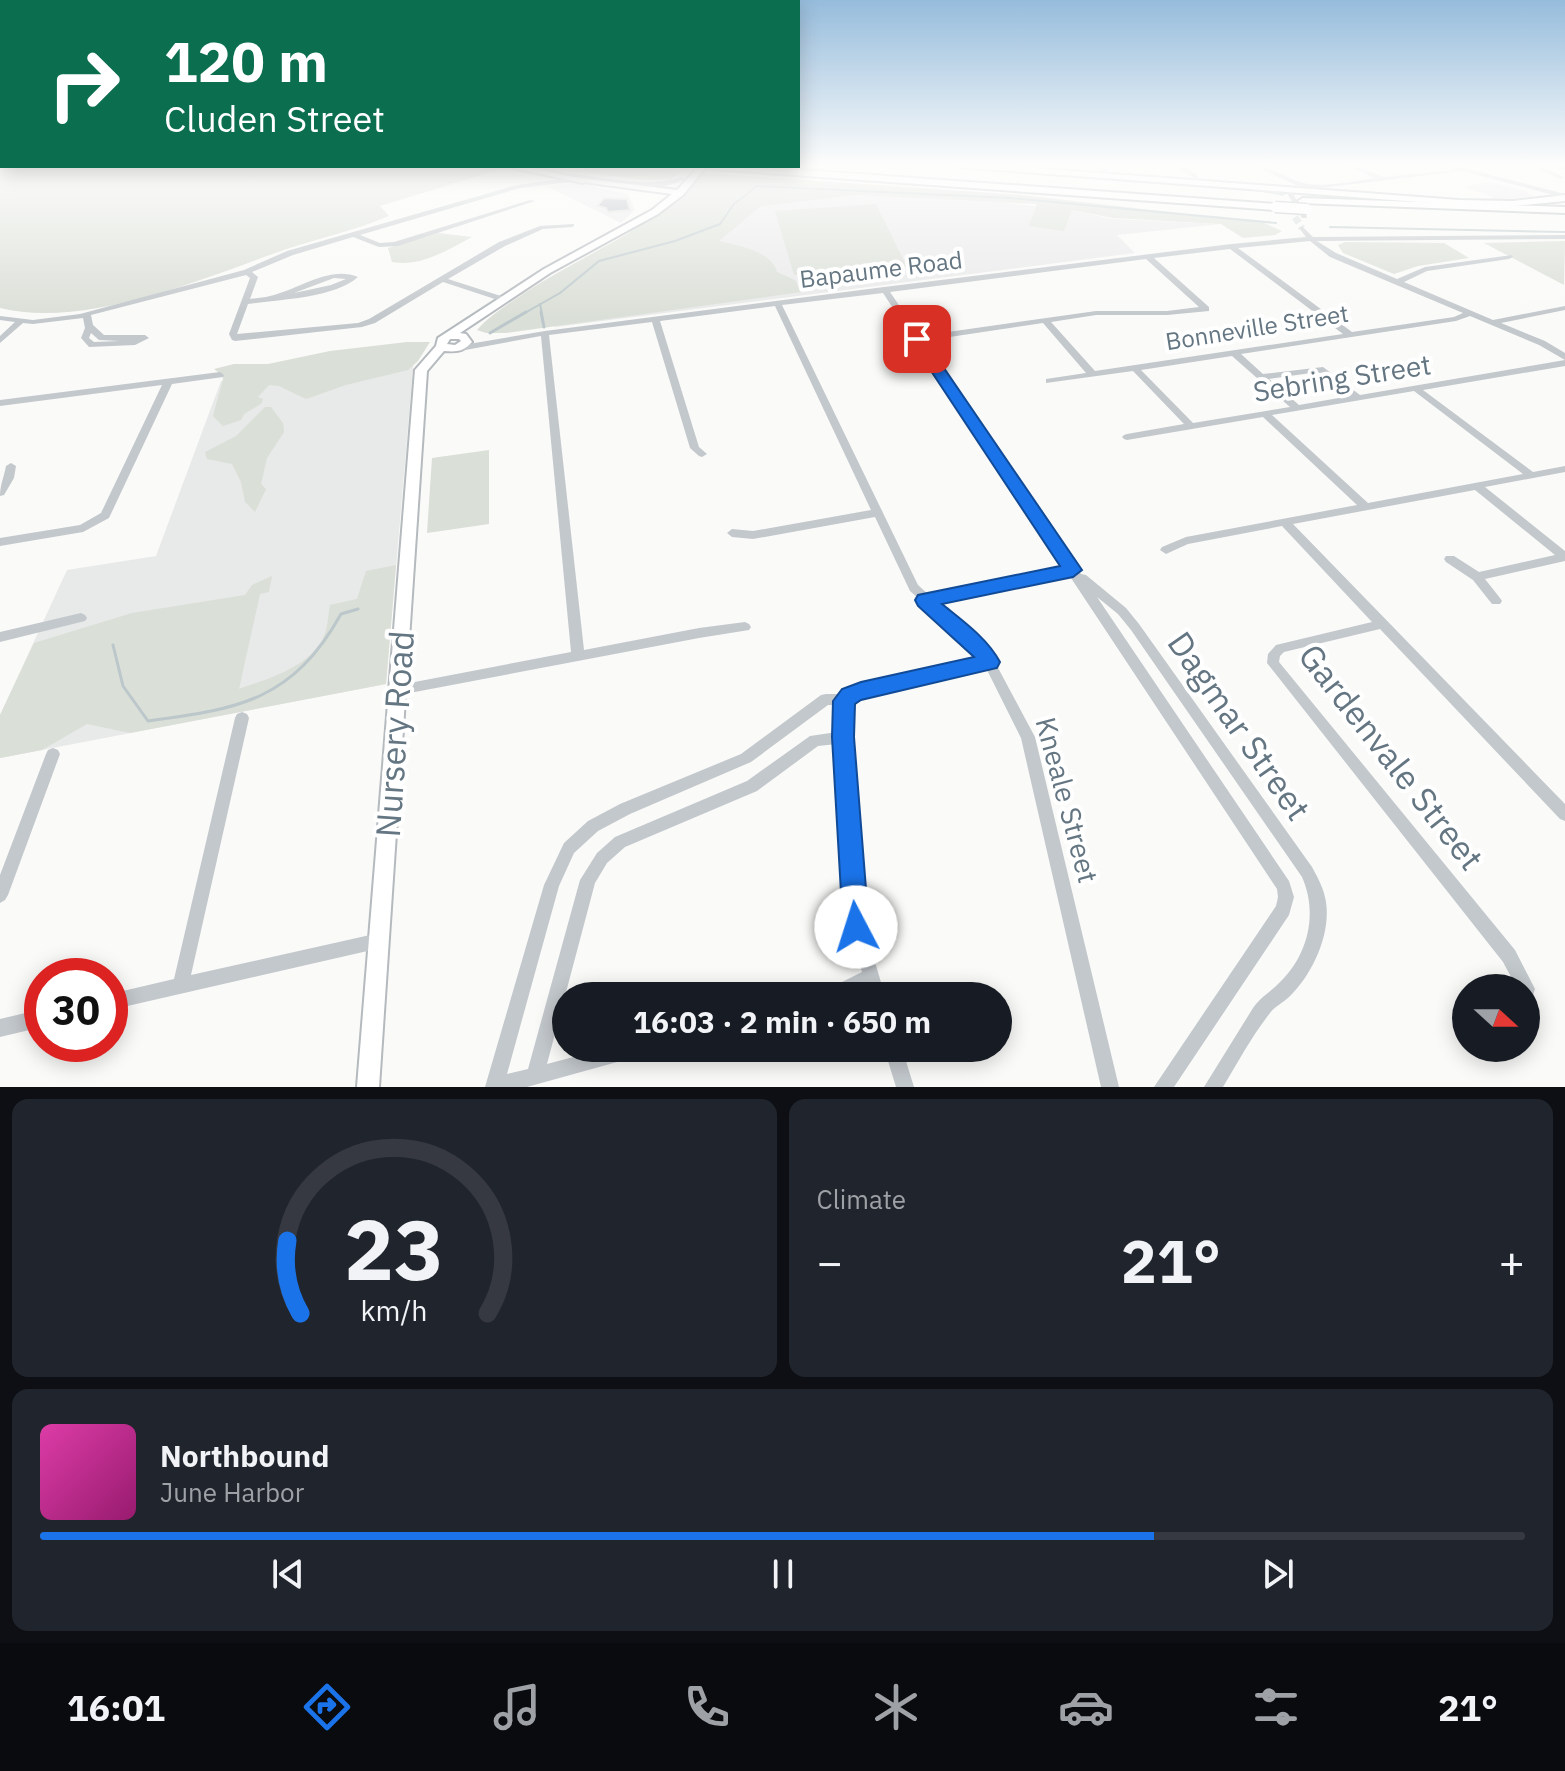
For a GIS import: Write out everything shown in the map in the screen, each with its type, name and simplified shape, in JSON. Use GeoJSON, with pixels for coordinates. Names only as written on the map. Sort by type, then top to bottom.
{"type":"FeatureCollection","features":[{"type":"Feature","properties":{"kind":"highway"},"geometry":{"type":"LineString","coordinates":[[1457,216],[1565,219]]}},
{"type":"Feature","properties":{"kind":"main road"},"geometry":{"type":"LineString","coordinates":[[609,237],[641,216]]}},
{"type":"Feature","properties":{"kind":"main road"},"geometry":{"type":"LineString","coordinates":[[461,343],[441,347],[440,343],[547,271],[648,216]]}},
{"type":"Feature","properties":{"kind":"main road"},"geometry":{"type":"LineString","coordinates":[[423,380],[433,365],[461,343],[475,320]]}},
{"type":"Feature","properties":{"kind":"main road"},"geometry":{"type":"LineString","coordinates":[[449,336],[461,343]]}},
{"type":"Feature","properties":{"kind":"main road","name":"Nursery Road"},"geometry":{"type":"LineString","coordinates":[[368,1087],[423,380],[421,370],[441,347]]}},
{"type":"Feature","properties":{"kind":"street"},"geometry":{"type":"LineString","coordinates":[[0,318],[54,321],[87,314],[247,272],[290,253],[417,216]]}},
{"type":"Feature","properties":{"kind":"street"},"geometry":{"type":"LineString","coordinates":[[353,234],[379,245],[395,244],[482,216]]}},
{"type":"Feature","properties":{"kind":"street"},"geometry":{"type":"LineString","coordinates":[[247,272],[254,277],[233,334],[238,339],[366,323],[479,257],[531,232],[550,225],[572,225]]}},
{"type":"Feature","properties":{"kind":"street"},"geometry":{"type":"LineString","coordinates":[[1310,234],[1338,239],[1565,237]]}},
{"type":"Feature","properties":{"kind":"street"},"geometry":{"type":"LineString","coordinates":[[1310,234],[1348,261],[1493,322],[1565,357]]}},
{"type":"Feature","properties":{"kind":"street","name":"Bapaume Road"},"geometry":{"type":"LineString","coordinates":[[461,343],[1293,240],[1310,234]]}},
{"type":"Feature","properties":{"kind":"street","name":"Bapaume Road"},"geometry":{"type":"LineString","coordinates":[[1250,244],[1275,237],[1310,234]]}},
{"type":"Feature","properties":{"kind":"street"},"geometry":{"type":"LineString","coordinates":[[1330,251],[1338,239]]}},
{"type":"Feature","properties":{"kind":"street"},"geometry":{"type":"LineString","coordinates":[[1293,240],[1330,251]]}},
{"type":"Feature","properties":{"kind":"street"},"geometry":{"type":"LineString","coordinates":[[1231,246],[1350,335]]}},
{"type":"Feature","properties":{"kind":"street"},"geometry":{"type":"LineString","coordinates":[[917,339],[1099,313],[1206,309],[1148,257]]}},
{"type":"Feature","properties":{"kind":"street"},"geometry":{"type":"LineString","coordinates":[[1398,282],[1425,269],[1509,257]]}},
{"type":"Feature","properties":{"kind":"street"},"geometry":{"type":"LineString","coordinates":[[245,302],[276,297],[338,285],[354,277],[331,277],[276,297]]}},
{"type":"Feature","properties":{"kind":"street"},"geometry":{"type":"LineString","coordinates":[[443,280],[504,300]]}},
{"type":"Feature","properties":{"kind":"street","name":"Dagmar Street"},"geometry":{"type":"LineString","coordinates":[[884,289],[1279,877],[1286,893],[1283,909],[1163,1087]]}},
{"type":"Feature","properties":{"kind":"street","name":"Kneale Street"},"geometry":{"type":"LineString","coordinates":[[777,303],[914,588],[972,641],[990,662],[1028,737],[1110,1087]]}},
{"type":"Feature","properties":{"kind":"street"},"geometry":{"type":"LineString","coordinates":[[1493,322],[1565,308]]}},
{"type":"Feature","properties":{"kind":"street","name":"Bonneville Street"},"geometry":{"type":"LineString","coordinates":[[1049,381],[1464,317],[1470,313]]}},
{"type":"Feature","properties":{"kind":"street"},"geometry":{"type":"LineString","coordinates":[[87,314],[89,326],[85,339],[94,345],[137,342],[145,338],[102,338],[89,326]]}},
{"type":"Feature","properties":{"kind":"street"},"geometry":{"type":"LineString","coordinates":[[655,319],[695,448],[702,454]]}},
{"type":"Feature","properties":{"kind":"street"},"geometry":{"type":"LineString","coordinates":[[1045,320],[1092,374]]}},
{"type":"Feature","properties":{"kind":"street"},"geometry":{"type":"LineString","coordinates":[[0,340],[21,321]]}},
{"type":"Feature","properties":{"kind":"street"},"geometry":{"type":"LineString","coordinates":[[545,333],[578,656]]}},
{"type":"Feature","properties":{"kind":"street"},"geometry":{"type":"LineString","coordinates":[[1233,352],[1297,408]]}},
{"type":"Feature","properties":{"kind":"street","name":"Sebring Street"},"geometry":{"type":"LineString","coordinates":[[1127,437],[1565,363]]}},
{"type":"Feature","properties":{"kind":"street"},"geometry":{"type":"LineString","coordinates":[[1134,367],[1190,425]]}},
{"type":"Feature","properties":{"kind":"street"},"geometry":{"type":"LineString","coordinates":[[1260,377],[1318,369],[1327,372],[1358,398]]}},
{"type":"Feature","properties":{"kind":"street"},"geometry":{"type":"LineString","coordinates":[[0,403],[220,375]]}},
{"type":"Feature","properties":{"kind":"street"},"geometry":{"type":"LineString","coordinates":[[0,542],[83,528],[105,515],[168,382]]}},
{"type":"Feature","properties":{"kind":"street"},"geometry":{"type":"LineString","coordinates":[[1415,388],[1531,475]]}},
{"type":"Feature","properties":{"kind":"street"},"geometry":{"type":"LineString","coordinates":[[1264,413],[1365,506]]}},
{"type":"Feature","properties":{"kind":"street"},"geometry":{"type":"LineString","coordinates":[[0,493],[9,478],[11,466]]}},
{"type":"Feature","properties":{"kind":"street"},"geometry":{"type":"LineString","coordinates":[[1166,550],[1186,541],[1565,469]]}},
{"type":"Feature","properties":{"kind":"street"},"geometry":{"type":"LineString","coordinates":[[1477,486],[1565,557]]}},
{"type":"Feature","properties":{"kind":"street"},"geometry":{"type":"LineString","coordinates":[[732,533],[753,535],[877,513]]}},
{"type":"Feature","properties":{"kind":"street"},"geometry":{"type":"LineString","coordinates":[[1285,523],[1565,814]]}},
{"type":"Feature","properties":{"kind":"street"},"geometry":{"type":"LineString","coordinates":[[1477,577],[1565,557]]}},
{"type":"Feature","properties":{"kind":"street"},"geometry":{"type":"LineString","coordinates":[[1450,559],[1477,577],[1496,601]]}},
{"type":"Feature","properties":{"kind":"street"},"geometry":{"type":"LineString","coordinates":[[924,600],[1073,570]]}},
{"type":"Feature","properties":{"kind":"street","name":"Dagmar Street"},"geometry":{"type":"LineString","coordinates":[[1073,570],[1132,622],[1307,872],[1318,902],[1317,936],[1286,988],[1266,1004],[1213,1087]]}},
{"type":"Feature","properties":{"kind":"street"},"geometry":{"type":"LineString","coordinates":[[0,637],[81,618]]}},
{"type":"Feature","properties":{"kind":"street","name":"Gardenvale Street"},"geometry":{"type":"LineString","coordinates":[[1382,624],[1283,647],[1274,654],[1273,663],[1509,956],[1519,974]]}},
{"type":"Feature","properties":{"kind":"street"},"geometry":{"type":"LineString","coordinates":[[399,690],[714,630],[745,627]]}},
{"type":"Feature","properties":{"kind":"street"},"geometry":{"type":"LineString","coordinates":[[494,1087],[552,885],[575,840],[610,816],[746,758],[823,700],[832,697],[845,700],[861,691],[990,662]]}},
{"type":"Feature","properties":{"kind":"street"},"geometry":{"type":"LineString","coordinates":[[845,700],[843,737],[855,921],[873,982]]}},
{"type":"Feature","properties":{"kind":"street"},"geometry":{"type":"LineString","coordinates":[[181,985],[242,718]]}},
{"type":"Feature","properties":{"kind":"street"},"geometry":{"type":"LineString","coordinates":[[535,1076],[588,880],[605,854],[620,842],[752,786],[815,740],[843,737]]}},
{"type":"Feature","properties":{"kind":"street"},"geometry":{"type":"LineString","coordinates":[[0,895],[53,754]]}},
{"type":"Feature","properties":{"kind":"street"},"geometry":{"type":"LineString","coordinates":[[128,998],[379,941]]}},
{"type":"Feature","properties":{"kind":"street"},"geometry":{"type":"LineString","coordinates":[[859,982],[871,976]]}},
{"type":"Feature","properties":{"kind":"street"},"geometry":{"type":"LineString","coordinates":[[0,1028],[24,1022]]}},
{"type":"Feature","properties":{"kind":"street"},"geometry":{"type":"LineString","coordinates":[[494,1087],[588,1062]]}},
{"type":"Feature","properties":{"kind":"street"},"geometry":{"type":"LineString","coordinates":[[897,1062],[905,1087]]}},
{"type":"Feature","properties":{"kind":"shaded area"},"geometry":{"type":"Polygon","coordinates":[[[0,216],[389,216],[178,288],[104,307],[33,313],[0,308],[0,216]]]}},
{"type":"Feature","properties":{"kind":"shaded area"},"geometry":{"type":"Polygon","coordinates":[[[606,216],[629,216],[621,223],[606,216]]]}},
{"type":"Feature","properties":{"kind":"shaded area"},"geometry":{"type":"Polygon","coordinates":[[[655,216],[749,216],[719,241],[761,254],[774,265],[777,272],[795,280],[801,292],[506,333],[477,330],[526,292],[655,216]]]}},
{"type":"Feature","properties":{"kind":"shaded area"},"geometry":{"type":"Polygon","coordinates":[[[730,216],[1098,216],[1221,224],[1117,235],[1135,253],[555,327],[552,279],[730,216]]]}},
{"type":"Feature","properties":{"kind":"shaded area"},"geometry":{"type":"Polygon","coordinates":[[[776,216],[882,216],[907,267],[794,275],[776,216]]]}},
{"type":"Feature","properties":{"kind":"shaded area"},"geometry":{"type":"Polygon","coordinates":[[[1033,216],[1070,216],[1064,231],[1029,226],[1033,216]]]}},
{"type":"Feature","properties":{"kind":"shaded area"},"geometry":{"type":"Polygon","coordinates":[[[1101,216],[1201,216],[1264,223],[1282,231],[1275,235],[1243,238],[1221,224],[1101,216]]]}},
{"type":"Feature","properties":{"kind":"shaded area"},"geometry":{"type":"Polygon","coordinates":[[[438,233],[472,237],[424,260],[392,262],[388,248],[438,233]]]}},
{"type":"Feature","properties":{"kind":"shaded area"},"geometry":{"type":"Polygon","coordinates":[[[1565,241],[1564,285],[1484,243],[1565,241]]]}},
{"type":"Feature","properties":{"kind":"shaded area"},"geometry":{"type":"Polygon","coordinates":[[[1345,242],[1444,243],[1469,258],[1418,266],[1394,274],[1343,253],[1338,245],[1345,242]]]}},
{"type":"Feature","properties":{"kind":"shaded area"},"geometry":{"type":"Polygon","coordinates":[[[430,342],[408,370],[346,385],[306,399],[279,386],[269,385],[258,397],[263,399],[261,404],[244,414],[241,420],[223,426],[213,416],[223,379],[214,369],[234,364],[268,364],[330,351],[430,342]]]}},
{"type":"Feature","properties":{"kind":"shaded area"},"geometry":{"type":"Polygon","coordinates":[[[414,357],[386,684],[0,758],[0,715],[67,570],[156,556],[221,381],[414,357]]]}},
{"type":"Feature","properties":{"kind":"shaded area"},"geometry":{"type":"Polygon","coordinates":[[[265,407],[271,407],[283,423],[284,432],[267,458],[261,484],[266,489],[255,512],[245,502],[241,482],[232,464],[207,459],[205,452],[236,436],[265,407]]]}},
{"type":"Feature","properties":{"kind":"shaded area"},"geometry":{"type":"Polygon","coordinates":[[[489,450],[489,524],[427,533],[432,458],[489,450]]]}},
{"type":"Feature","properties":{"kind":"shaded area"},"geometry":{"type":"Polygon","coordinates":[[[396,565],[386,684],[130,733],[87,724],[42,750],[0,758],[0,715],[34,643],[132,613],[245,595],[252,585],[272,576],[269,592],[260,594],[239,689],[299,664],[318,647],[324,636],[330,605],[357,599],[366,571],[396,565]]]}},
{"type":"Feature","properties":{"kind":"waterway"},"geometry":{"type":"LineString","coordinates":[[540,304],[560,293],[599,261],[675,241],[720,224],[726,216]]}},
{"type":"Feature","properties":{"kind":"waterway"},"geometry":{"type":"LineString","coordinates":[[1199,216],[1276,223]]}},
{"type":"Feature","properties":{"kind":"waterway"},"geometry":{"type":"LineString","coordinates":[[1330,227],[1565,232]]}},
{"type":"Feature","properties":{"kind":"waterway"},"geometry":{"type":"LineString","coordinates":[[523,314],[540,304]]}},
{"type":"Feature","properties":{"kind":"waterway"},"geometry":{"type":"LineString","coordinates":[[540,304],[542,314]]}},
{"type":"Feature","properties":{"kind":"waterway"},"geometry":{"type":"LineString","coordinates":[[490,333],[526,312]]}},
{"type":"Feature","properties":{"kind":"waterway"},"geometry":{"type":"LineString","coordinates":[[541,312],[544,327]]}},
{"type":"Feature","properties":{"kind":"waterway"},"geometry":{"type":"LineString","coordinates":[[113,645],[123,686],[148,721],[237,705],[261,695],[304,665],[323,643],[341,614],[358,609]]}},
{"type":"Feature","properties":{"kind":"tunnel"},"geometry":{"type":"LineString","coordinates":[[1295,217],[1302,228]]}},
{"type":"Feature","properties":{"kind":"route"},"geometry":{"type":"LineString","coordinates":[[856,927],[843,737],[844,701],[861,691],[990,662],[972,641],[924,600],[1073,570],[917,339]]}}]}
